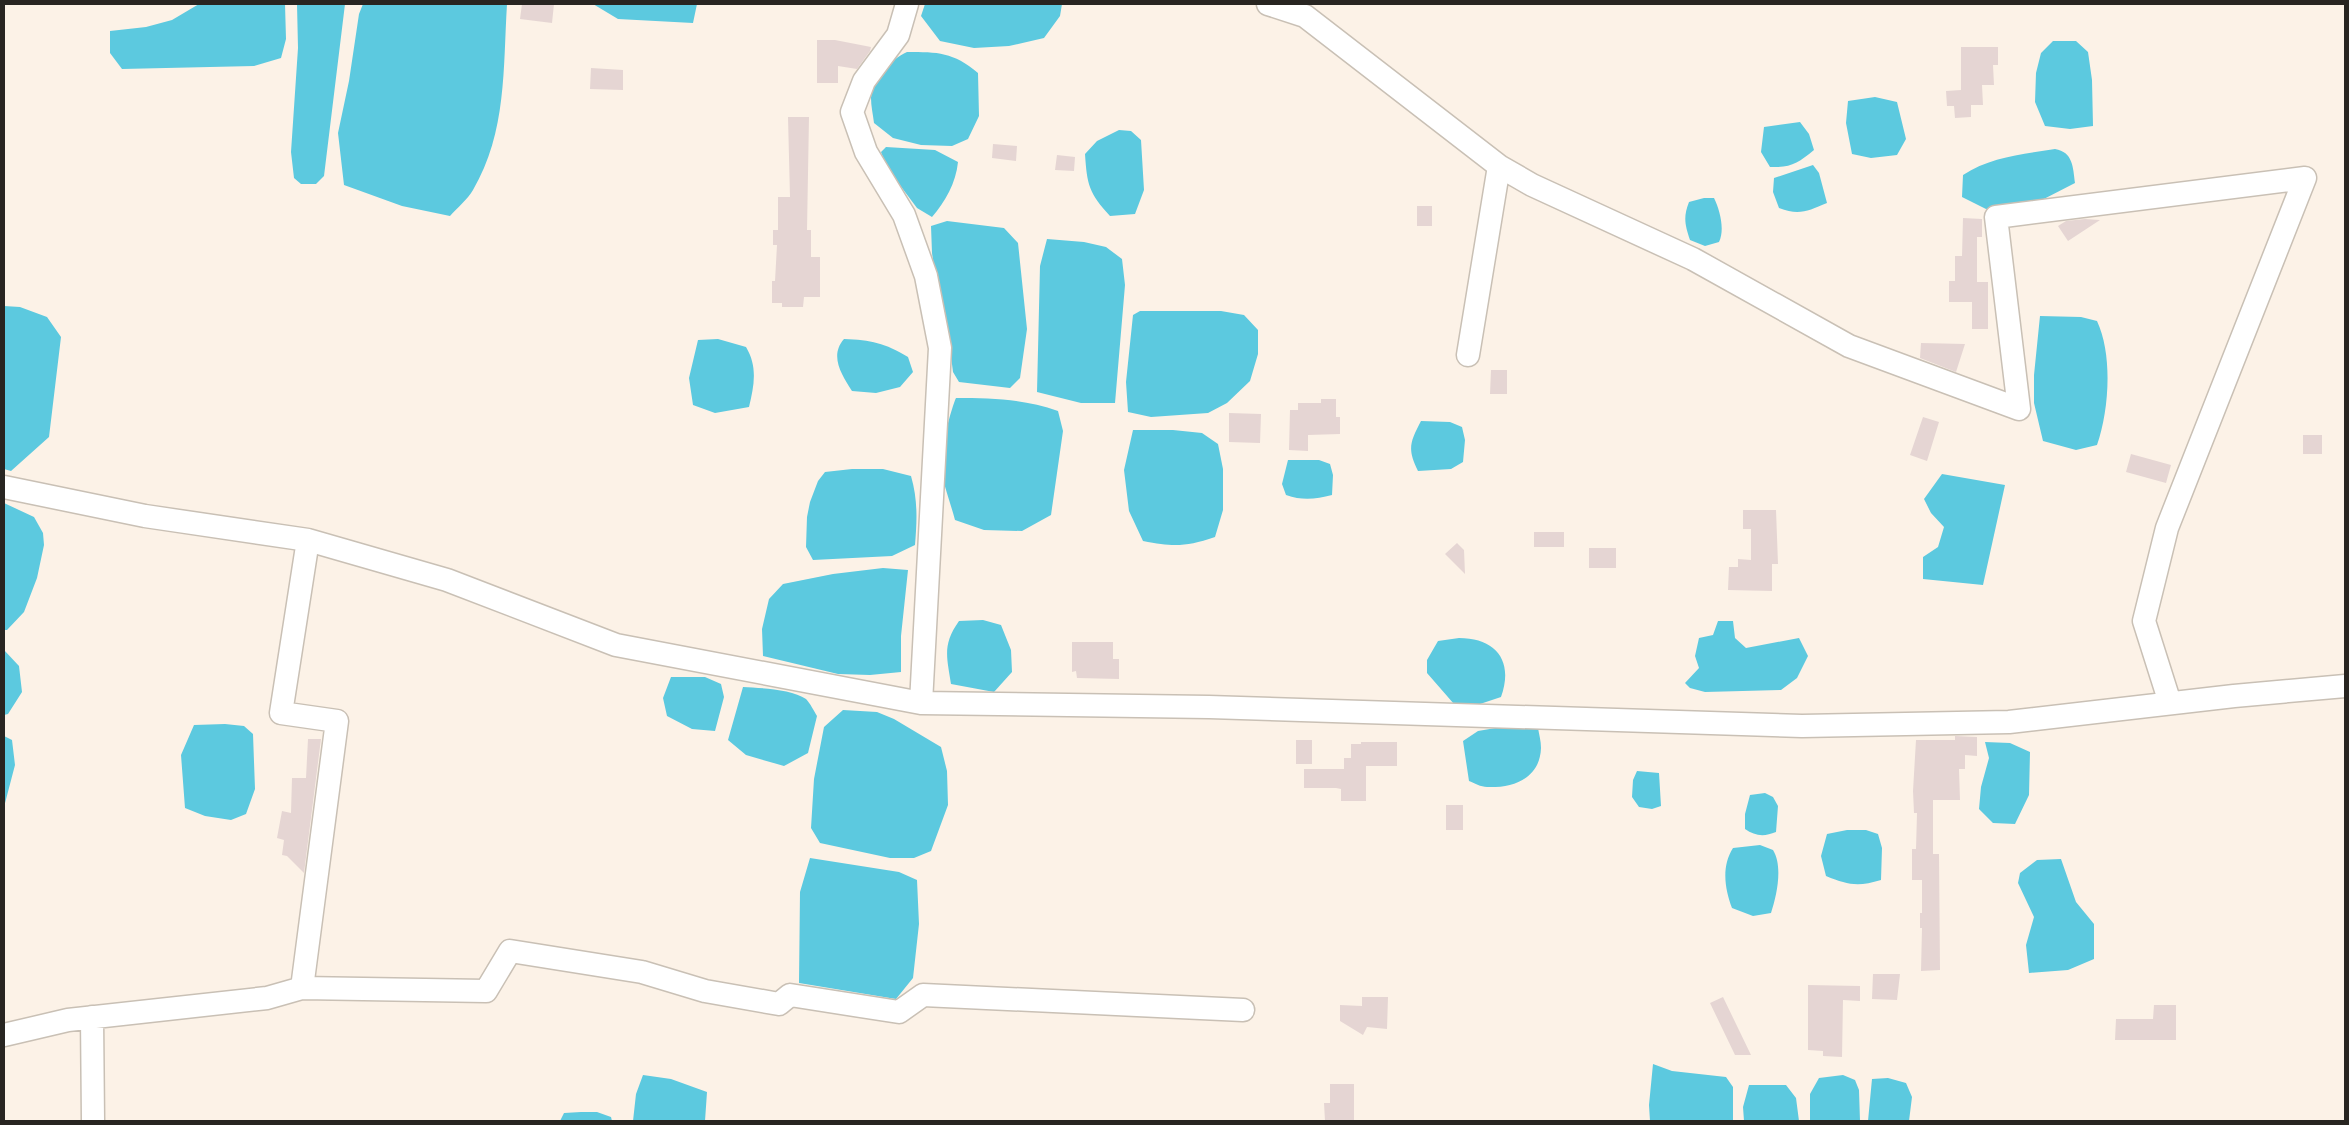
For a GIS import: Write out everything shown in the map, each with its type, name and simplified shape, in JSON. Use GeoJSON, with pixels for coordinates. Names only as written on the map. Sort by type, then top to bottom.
{"type":"FeatureCollection","features":[{"type":"Feature","properties":{"kind":"street"},"geometry":{"type":"LineString","coordinates":[[908,4],[898,35],[864,81],[852,112],[866,152],[904,215],[926,276],[940,348],[930,497],[921,703]]}},
{"type":"Feature","properties":{"kind":"street"},"geometry":{"type":"LineString","coordinates":[[1268,4],[1305,16],[1499,166],[1532,185],[1693,259],[1849,346],[2019,409],[1996,217],[2305,178],[2167,528],[2144,621],[2170,703]]}},
{"type":"Feature","properties":{"kind":"street"},"geometry":{"type":"LineString","coordinates":[[1468,356],[1499,166]]}},
{"type":"Feature","properties":{"kind":"street"},"geometry":{"type":"LineString","coordinates":[[4,487],[144,516],[308,540],[447,580],[616,645],[921,703],[1218,708],[1802,726],[2009,722],[2170,703],[2345,686]]}},
{"type":"Feature","properties":{"kind":"street"},"geometry":{"type":"LineString","coordinates":[[302,988],[337,721],[281,713],[308,540]]}},
{"type":"Feature","properties":{"kind":"street"},"geometry":{"type":"LineString","coordinates":[[4,1035],[68,1020],[267,998],[302,988],[486,991],[510,951],[642,972],[705,991],[780,1004],[790,994],[899,1012],[923,995],[1243,1010]]}},
{"type":"Feature","properties":{"kind":"street"},"geometry":{"type":"LineString","coordinates":[[92,1017],[93,1121]]}},
{"type":"Feature","properties":{"kind":"water"},"geometry":{"type":"Polygon","coordinates":[[[199,4],[285,4],[286,39],[281,58],[254,66],[122,69],[110,53],[110,31],[146,27],[172,20],[199,4]]]}},
{"type":"Feature","properties":{"kind":"water"},"geometry":{"type":"Polygon","coordinates":[[[297,4],[345,4],[324,176],[316,184],[301,184],[294,178],[291,152],[298,48],[297,4]]]}},
{"type":"Feature","properties":{"kind":"water"},"geometry":{"type":"Polygon","coordinates":[[[363,4],[507,4],[498,123],[484,168],[473,190],[450,216],[402,206],[344,185],[338,133],[349,81],[359,14],[363,4]]]}},
{"type":"Feature","properties":{"kind":"water"},"geometry":{"type":"Polygon","coordinates":[[[593,4],[697,4],[693,23],[618,19],[593,4]]]}},
{"type":"Feature","properties":{"kind":"water"},"geometry":{"type":"Polygon","coordinates":[[[925,4],[1062,4],[1060,16],[1044,38],[1009,46],[974,48],[940,41],[921,16],[925,4]]]}},
{"type":"Feature","properties":{"kind":"water"},"geometry":{"type":"Polygon","coordinates":[[[2053,41],[2076,41],[2088,52],[2092,80],[2093,126],[2070,129],[2045,126],[2035,102],[2036,73],[2041,53],[2053,41]]]}},
{"type":"Feature","properties":{"kind":"water"},"geometry":{"type":"Polygon","coordinates":[[[907,52],[928,52],[953,57],[978,73],[979,116],[968,139],[952,146],[921,145],[893,138],[874,123],[871,98],[875,84],[883,70],[895,59],[907,52]]]}},
{"type":"Feature","properties":{"kind":"water"},"geometry":{"type":"Polygon","coordinates":[[[1875,97],[1897,102],[1906,139],[1897,155],[1871,158],[1852,154],[1846,123],[1848,101],[1875,97]]]}},
{"type":"Feature","properties":{"kind":"water"},"geometry":{"type":"Polygon","coordinates":[[[1800,122],[1809,134],[1814,150],[1794,164],[1783,167],[1770,167],[1761,152],[1764,127],[1800,122]]]}},
{"type":"Feature","properties":{"kind":"water"},"geometry":{"type":"Polygon","coordinates":[[[1119,130],[1131,131],[1141,140],[1144,190],[1135,214],[1110,216],[1090,188],[1085,154],[1097,141],[1119,130]]]}},
{"type":"Feature","properties":{"kind":"water"},"geometry":{"type":"Polygon","coordinates":[[[886,147],[935,150],[958,162],[949,192],[932,217],[917,208],[887,168],[881,152],[886,147]]]}},
{"type":"Feature","properties":{"kind":"water"},"geometry":{"type":"Polygon","coordinates":[[[2055,149],[2069,157],[2073,166],[2075,183],[2038,202],[1986,209],[1962,197],[1963,175],[1973,169],[2007,157],[2055,149]]]}},
{"type":"Feature","properties":{"kind":"water"},"geometry":{"type":"Polygon","coordinates":[[[1813,165],[1819,173],[1827,203],[1803,212],[1792,212],[1779,208],[1773,192],[1774,178],[1813,165]]]}},
{"type":"Feature","properties":{"kind":"water"},"geometry":{"type":"Polygon","coordinates":[[[1704,198],[1714,198],[1722,226],[1719,242],[1705,246],[1690,240],[1685,221],[1689,202],[1704,198]]]}},
{"type":"Feature","properties":{"kind":"water"},"geometry":{"type":"Polygon","coordinates":[[[947,221],[1004,228],[1018,243],[1027,329],[1020,378],[1010,388],[959,382],[953,372],[948,333],[938,295],[932,253],[931,226],[947,221]]]}},
{"type":"Feature","properties":{"kind":"water"},"geometry":{"type":"Polygon","coordinates":[[[1047,239],[1084,242],[1106,247],[1122,259],[1125,285],[1115,403],[1081,403],[1037,392],[1040,266],[1047,239]]]}},
{"type":"Feature","properties":{"kind":"water"},"geometry":{"type":"Polygon","coordinates":[[[4,306],[20,307],[47,317],[61,337],[49,437],[11,471],[4,469],[4,306]]]}},
{"type":"Feature","properties":{"kind":"water"},"geometry":{"type":"Polygon","coordinates":[[[1140,311],[1221,311],[1244,315],[1258,330],[1258,354],[1250,381],[1227,403],[1208,413],[1151,417],[1128,412],[1126,382],[1133,315],[1140,311]]]}},
{"type":"Feature","properties":{"kind":"water"},"geometry":{"type":"Polygon","coordinates":[[[2040,316],[2081,317],[2097,321],[2105,350],[2108,383],[2104,416],[2097,445],[2076,450],[2043,441],[2034,403],[2034,375],[2040,316]]]}},
{"type":"Feature","properties":{"kind":"water"},"geometry":{"type":"Polygon","coordinates":[[[718,339],[746,347],[750,354],[754,377],[749,407],[715,413],[693,405],[689,378],[698,340],[718,339]]]}},
{"type":"Feature","properties":{"kind":"water"},"geometry":{"type":"Polygon","coordinates":[[[844,339],[870,341],[892,348],[908,357],[913,372],[900,387],[876,393],[852,391],[841,372],[837,359],[840,345],[844,339]]]}},
{"type":"Feature","properties":{"kind":"water"},"geometry":{"type":"Polygon","coordinates":[[[956,398],[1008,400],[1058,411],[1063,431],[1051,515],[1022,531],[984,530],[955,520],[944,484],[940,462],[946,430],[956,398]]]}},
{"type":"Feature","properties":{"kind":"water"},"geometry":{"type":"Polygon","coordinates":[[[1421,421],[1450,422],[1462,427],[1465,440],[1463,462],[1451,469],[1418,471],[1412,457],[1411,446],[1421,421]]]}},
{"type":"Feature","properties":{"kind":"water"},"geometry":{"type":"Polygon","coordinates":[[[1133,430],[1173,430],[1202,433],[1218,444],[1223,469],[1223,510],[1215,537],[1195,543],[1179,545],[1143,541],[1129,511],[1124,470],[1133,430]]]}},
{"type":"Feature","properties":{"kind":"water"},"geometry":{"type":"Polygon","coordinates":[[[1288,460],[1319,460],[1330,464],[1333,475],[1332,495],[1309,499],[1286,495],[1282,484],[1288,460]]]}},
{"type":"Feature","properties":{"kind":"water"},"geometry":{"type":"Polygon","coordinates":[[[852,469],[883,469],[911,476],[916,510],[915,545],[892,556],[813,560],[806,547],[807,517],[810,502],[818,481],[825,472],[852,469]]]}},
{"type":"Feature","properties":{"kind":"water"},"geometry":{"type":"Polygon","coordinates":[[[1942,474],[2005,485],[1983,585],[1923,579],[1923,557],[1938,547],[1944,527],[1931,513],[1924,499],[1942,474]]]}},
{"type":"Feature","properties":{"kind":"water"},"geometry":{"type":"Polygon","coordinates":[[[4,503],[34,517],[43,533],[44,545],[37,578],[24,612],[7,630],[4,630],[4,503]]]}},
{"type":"Feature","properties":{"kind":"water"},"geometry":{"type":"Polygon","coordinates":[[[883,568],[908,570],[901,636],[901,672],[870,675],[838,674],[763,656],[762,629],[769,599],[783,584],[833,574],[883,568]]]}},
{"type":"Feature","properties":{"kind":"water"},"geometry":{"type":"Polygon","coordinates":[[[983,620],[1001,625],[1011,650],[1012,672],[994,692],[951,684],[948,666],[948,644],[959,621],[983,620]]]}},
{"type":"Feature","properties":{"kind":"water"},"geometry":{"type":"Polygon","coordinates":[[[1718,621],[1733,621],[1735,638],[1746,648],[1799,638],[1808,656],[1797,678],[1781,690],[1705,692],[1690,688],[1685,683],[1699,668],[1695,656],[1699,638],[1713,635],[1718,621]]]}},
{"type":"Feature","properties":{"kind":"water"},"geometry":{"type":"Polygon","coordinates":[[[1459,638],[1483,642],[1499,654],[1505,673],[1501,697],[1480,704],[1454,704],[1427,673],[1427,660],[1438,641],[1459,638]]]}},
{"type":"Feature","properties":{"kind":"water"},"geometry":{"type":"Polygon","coordinates":[[[4,650],[19,666],[22,692],[8,714],[4,715],[4,650]]]}},
{"type":"Feature","properties":{"kind":"water"},"geometry":{"type":"Polygon","coordinates":[[[671,677],[705,677],[721,684],[724,697],[715,731],[692,729],[667,716],[663,698],[671,677]]]}},
{"type":"Feature","properties":{"kind":"water"},"geometry":{"type":"Polygon","coordinates":[[[743,687],[784,691],[806,699],[817,716],[808,753],[784,766],[746,755],[728,740],[743,687]]]}},
{"type":"Feature","properties":{"kind":"water"},"geometry":{"type":"Polygon","coordinates":[[[843,710],[877,712],[894,719],[941,747],[947,771],[948,805],[931,851],[914,858],[890,858],[820,843],[811,828],[814,779],[824,727],[843,710]]]}},
{"type":"Feature","properties":{"kind":"water"},"geometry":{"type":"Polygon","coordinates":[[[1525,723],[1538,728],[1541,743],[1539,758],[1531,774],[1507,786],[1487,787],[1469,781],[1463,741],[1478,731],[1525,723]]]}},
{"type":"Feature","properties":{"kind":"water"},"geometry":{"type":"Polygon","coordinates":[[[225,724],[244,726],[253,734],[255,789],[246,814],[231,820],[205,816],[185,808],[181,755],[194,725],[225,724]]]}},
{"type":"Feature","properties":{"kind":"water"},"geometry":{"type":"Polygon","coordinates":[[[4,736],[12,740],[15,765],[4,807],[4,736]]]}},
{"type":"Feature","properties":{"kind":"water"},"geometry":{"type":"Polygon","coordinates":[[[1985,742],[2010,743],[2030,752],[2029,795],[2015,824],[1993,823],[1979,809],[1981,787],[1989,758],[1985,742]]]}},
{"type":"Feature","properties":{"kind":"water"},"geometry":{"type":"Polygon","coordinates":[[[1637,771],[1659,773],[1661,806],[1652,809],[1639,807],[1632,797],[1633,780],[1637,771]]]}},
{"type":"Feature","properties":{"kind":"water"},"geometry":{"type":"Polygon","coordinates":[[[1765,793],[1773,797],[1778,806],[1776,832],[1760,835],[1745,829],[1745,814],[1750,795],[1765,793]]]}},
{"type":"Feature","properties":{"kind":"water"},"geometry":{"type":"Polygon","coordinates":[[[1847,830],[1866,830],[1878,834],[1882,848],[1881,880],[1866,884],[1853,884],[1826,876],[1821,856],[1827,834],[1847,830]]]}},
{"type":"Feature","properties":{"kind":"water"},"geometry":{"type":"Polygon","coordinates":[[[1760,845],[1773,850],[1778,864],[1778,881],[1771,913],[1753,916],[1732,908],[1725,878],[1729,855],[1733,848],[1760,845]]]}},
{"type":"Feature","properties":{"kind":"water"},"geometry":{"type":"Polygon","coordinates":[[[810,858],[899,872],[917,880],[919,924],[913,978],[896,999],[799,983],[800,892],[810,858]]]}},
{"type":"Feature","properties":{"kind":"water"},"geometry":{"type":"Polygon","coordinates":[[[2061,859],[2076,902],[2094,924],[2094,959],[2068,970],[2029,973],[2026,945],[2034,917],[2018,883],[2020,873],[2037,860],[2061,859]]]}},
{"type":"Feature","properties":{"kind":"water"},"geometry":{"type":"Polygon","coordinates":[[[1653,1064],[1672,1071],[1726,1077],[1733,1087],[1733,1121],[1650,1121],[1649,1105],[1653,1064]]]}},
{"type":"Feature","properties":{"kind":"water"},"geometry":{"type":"Polygon","coordinates":[[[643,1075],[671,1079],[707,1092],[705,1121],[633,1121],[636,1094],[643,1075]]]}},
{"type":"Feature","properties":{"kind":"water"},"geometry":{"type":"Polygon","coordinates":[[[1843,1075],[1855,1080],[1859,1090],[1860,1121],[1810,1121],[1810,1094],[1819,1078],[1843,1075]]]}},
{"type":"Feature","properties":{"kind":"water"},"geometry":{"type":"Polygon","coordinates":[[[1888,1078],[1906,1083],[1912,1097],[1909,1121],[1868,1121],[1872,1079],[1888,1078]]]}},
{"type":"Feature","properties":{"kind":"water"},"geometry":{"type":"Polygon","coordinates":[[[1749,1085],[1786,1085],[1796,1098],[1799,1121],[1744,1121],[1743,1107],[1749,1085]]]}},
{"type":"Feature","properties":{"kind":"water"},"geometry":{"type":"Polygon","coordinates":[[[597,1112],[611,1117],[612,1121],[560,1121],[564,1113],[597,1112]]]}},
{"type":"Feature","properties":{"kind":"building"},"geometry":{"type":"Polygon","coordinates":[[[522,4],[554,4],[552,23],[520,19],[522,4]]]}},
{"type":"Feature","properties":{"kind":"building"},"geometry":{"type":"Polygon","coordinates":[[[817,40],[835,40],[871,47],[857,69],[838,66],[838,83],[817,83],[817,40]]]}},
{"type":"Feature","properties":{"kind":"building"},"geometry":{"type":"Polygon","coordinates":[[[1961,47],[1998,47],[1998,65],[1993,65],[1994,85],[1982,85],[1983,105],[1971,105],[1971,117],[1955,118],[1954,106],[1947,106],[1946,91],[1961,90],[1961,47]]]}},
{"type":"Feature","properties":{"kind":"building"},"geometry":{"type":"Polygon","coordinates":[[[591,68],[623,70],[623,90],[590,89],[591,68]]]}},
{"type":"Feature","properties":{"kind":"building"},"geometry":{"type":"Polygon","coordinates":[[[788,117],[809,117],[807,230],[811,230],[811,257],[820,257],[820,297],[804,297],[803,307],[782,307],[782,303],[772,303],[772,281],[775,281],[777,245],[773,245],[773,230],[778,230],[778,197],[790,197],[788,117]]]}},
{"type":"Feature","properties":{"kind":"building"},"geometry":{"type":"Polygon","coordinates":[[[993,144],[1017,146],[1016,161],[992,158],[993,144]]]}},
{"type":"Feature","properties":{"kind":"building"},"geometry":{"type":"Polygon","coordinates":[[[1057,155],[1075,157],[1074,171],[1055,170],[1057,155]]]}},
{"type":"Feature","properties":{"kind":"building"},"geometry":{"type":"Polygon","coordinates":[[[1417,206],[1432,206],[1432,226],[1417,226],[1417,206]]]}},
{"type":"Feature","properties":{"kind":"building"},"geometry":{"type":"Polygon","coordinates":[[[1963,218],[1982,219],[1982,237],[1977,237],[1977,282],[1988,282],[1988,329],[1972,329],[1972,302],[1949,302],[1949,281],[1955,281],[1955,256],[1962,256],[1963,218]]]}},
{"type":"Feature","properties":{"kind":"building"},"geometry":{"type":"Polygon","coordinates":[[[2100,220],[2068,241],[2058,226],[2066,221],[2100,220]]]}},
{"type":"Feature","properties":{"kind":"building"},"geometry":{"type":"Polygon","coordinates":[[[1921,343],[1965,344],[1956,372],[1920,358],[1921,343]]]}},
{"type":"Feature","properties":{"kind":"building"},"geometry":{"type":"Polygon","coordinates":[[[1491,370],[1507,370],[1507,394],[1490,394],[1491,370]]]}},
{"type":"Feature","properties":{"kind":"building"},"geometry":{"type":"Polygon","coordinates":[[[1321,399],[1336,399],[1336,417],[1340,417],[1340,434],[1308,435],[1308,451],[1289,450],[1290,410],[1298,410],[1298,403],[1321,403],[1321,399]]]}},
{"type":"Feature","properties":{"kind":"building"},"geometry":{"type":"Polygon","coordinates":[[[1229,413],[1261,414],[1260,443],[1229,442],[1229,413]]]}},
{"type":"Feature","properties":{"kind":"building"},"geometry":{"type":"Polygon","coordinates":[[[1923,417],[1939,422],[1927,461],[1910,455],[1923,417]]]}},
{"type":"Feature","properties":{"kind":"building"},"geometry":{"type":"Polygon","coordinates":[[[2303,435],[2322,435],[2322,454],[2303,454],[2303,435]]]}},
{"type":"Feature","properties":{"kind":"building"},"geometry":{"type":"Polygon","coordinates":[[[2131,454],[2171,465],[2166,483],[2126,472],[2131,454]]]}},
{"type":"Feature","properties":{"kind":"building"},"geometry":{"type":"Polygon","coordinates":[[[1743,510],[1776,510],[1778,564],[1772,564],[1772,591],[1728,590],[1729,567],[1738,567],[1738,559],[1751,560],[1751,529],[1743,529],[1743,510]]]}},
{"type":"Feature","properties":{"kind":"building"},"geometry":{"type":"Polygon","coordinates":[[[1534,532],[1564,532],[1564,547],[1534,547],[1534,532]]]}},
{"type":"Feature","properties":{"kind":"building"},"geometry":{"type":"Polygon","coordinates":[[[1457,543],[1464,550],[1465,574],[1445,554],[1457,543]]]}},
{"type":"Feature","properties":{"kind":"building"},"geometry":{"type":"Polygon","coordinates":[[[1589,548],[1616,548],[1616,568],[1589,568],[1589,548]]]}},
{"type":"Feature","properties":{"kind":"building"},"geometry":{"type":"Polygon","coordinates":[[[1072,642],[1113,642],[1113,659],[1119,659],[1119,679],[1077,678],[1076,671],[1072,672],[1072,642]]]}},
{"type":"Feature","properties":{"kind":"building"},"geometry":{"type":"Polygon","coordinates":[[[1955,736],[1977,737],[1977,756],[1965,755],[1965,769],[1959,769],[1960,800],[1933,800],[1933,854],[1939,854],[1940,970],[1921,971],[1922,928],[1920,928],[1920,913],[1922,913],[1922,880],[1912,880],[1912,849],[1916,849],[1917,813],[1914,813],[1913,791],[1916,740],[1955,740],[1955,736]]]}},
{"type":"Feature","properties":{"kind":"building"},"geometry":{"type":"Polygon","coordinates":[[[308,739],[321,739],[304,873],[287,856],[282,855],[284,840],[277,838],[282,811],[291,813],[292,778],[306,778],[308,739]]]}},
{"type":"Feature","properties":{"kind":"building"},"geometry":{"type":"Polygon","coordinates":[[[1296,740],[1312,740],[1312,764],[1296,764],[1296,740]]]}},
{"type":"Feature","properties":{"kind":"building"},"geometry":{"type":"Polygon","coordinates":[[[1361,742],[1397,742],[1397,766],[1366,766],[1366,801],[1341,801],[1341,789],[1304,788],[1304,769],[1344,769],[1344,758],[1351,758],[1351,744],[1361,744],[1361,742]]]}},
{"type":"Feature","properties":{"kind":"building"},"geometry":{"type":"Polygon","coordinates":[[[1446,805],[1463,805],[1463,830],[1446,830],[1446,805]]]}},
{"type":"Feature","properties":{"kind":"building"},"geometry":{"type":"Polygon","coordinates":[[[1873,974],[1900,974],[1897,1000],[1872,999],[1873,974]]]}},
{"type":"Feature","properties":{"kind":"building"},"geometry":{"type":"Polygon","coordinates":[[[1808,985],[1860,986],[1860,1001],[1843,1000],[1842,1057],[1823,1056],[1823,1051],[1808,1050],[1808,985]]]}},
{"type":"Feature","properties":{"kind":"building"},"geometry":{"type":"Polygon","coordinates":[[[1362,997],[1388,997],[1387,1029],[1367,1027],[1363,1035],[1340,1021],[1340,1005],[1362,1006],[1362,997]]]}},
{"type":"Feature","properties":{"kind":"building"},"geometry":{"type":"Polygon","coordinates":[[[1723,997],[1751,1055],[1735,1055],[1710,1003],[1723,997]]]}},
{"type":"Feature","properties":{"kind":"building"},"geometry":{"type":"Polygon","coordinates":[[[2154,1005],[2176,1005],[2176,1040],[2115,1040],[2116,1019],[2153,1019],[2154,1005]]]}},
{"type":"Feature","properties":{"kind":"building"},"geometry":{"type":"Polygon","coordinates":[[[1330,1084],[1354,1084],[1354,1121],[1325,1121],[1324,1103],[1330,1103],[1330,1084]]]}}]}
